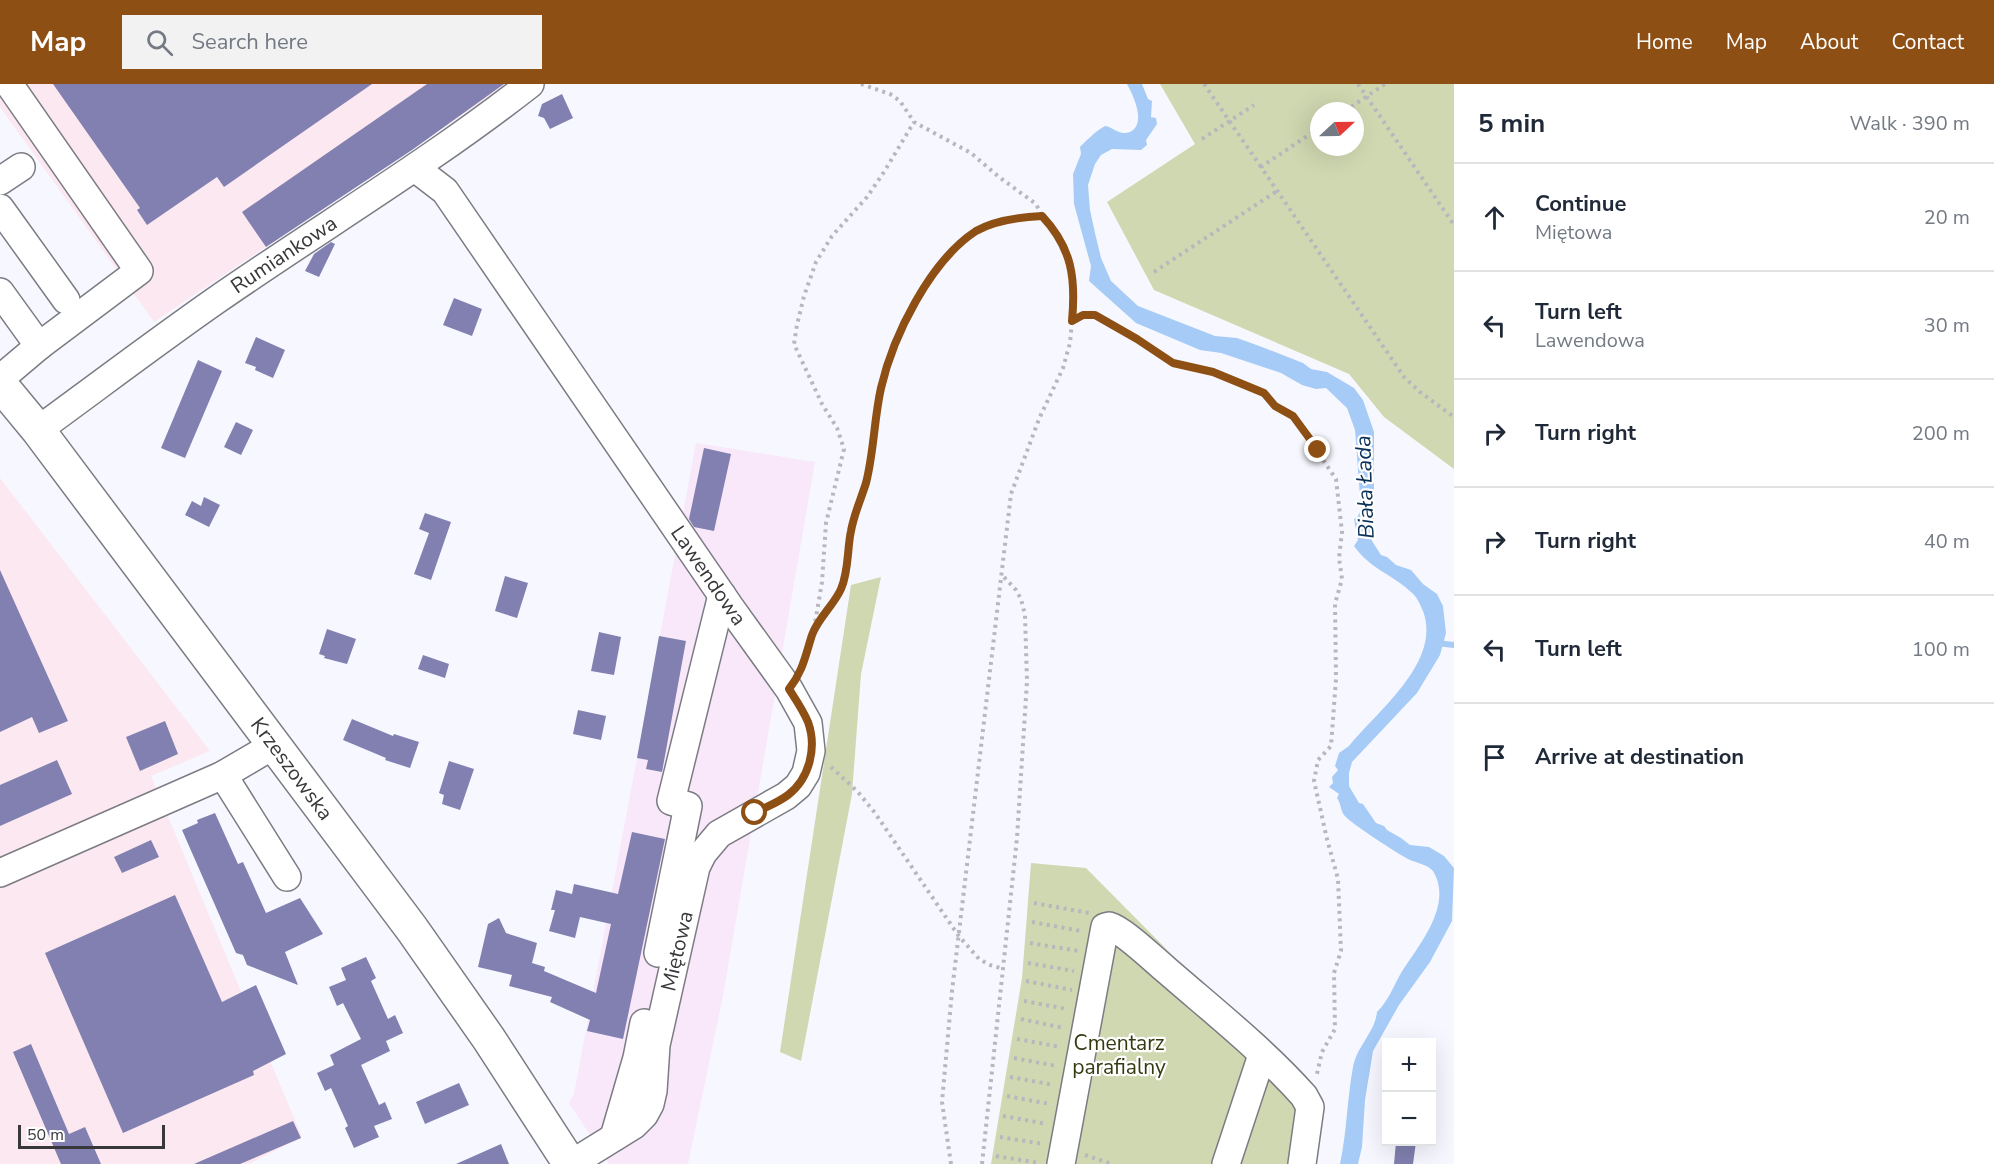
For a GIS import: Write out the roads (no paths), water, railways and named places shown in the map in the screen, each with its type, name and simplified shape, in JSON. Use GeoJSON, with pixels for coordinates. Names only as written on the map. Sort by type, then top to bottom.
{"type":"FeatureCollection","features":[{"type":"Feature","properties":{"kind":"main road","name":"Krzeszowska"},"geometry":{"type":"LineString","coordinates":[[0,384],[38,430],[465,1003],[570,1164]]}},
{"type":"Feature","properties":{"kind":"street"},"geometry":{"type":"LineString","coordinates":[[0,379],[39,346],[139,271],[9,84]]}},
{"type":"Feature","properties":{"kind":"street","name":"Rumiankowa"},"geometry":{"type":"LineString","coordinates":[[38,430],[215,302],[416,168],[530,84]]}},
{"type":"Feature","properties":{"kind":"street","name":"Lawendowa"},"geometry":{"type":"LineString","coordinates":[[416,168],[444,191],[789,689],[808,723],[811,751]]}},
{"type":"Feature","properties":{"kind":"street"},"geometry":{"type":"LineString","coordinates":[[0,208],[66,300]]}},
{"type":"Feature","properties":{"kind":"street"},"geometry":{"type":"LineString","coordinates":[[0,292],[39,346]]}},
{"type":"Feature","properties":{"kind":"street"},"geometry":{"type":"LineString","coordinates":[[614,1137],[637,1058],[688,806],[671,801],[722,595]]}},
{"type":"Feature","properties":{"kind":"street"},"geometry":{"type":"LineString","coordinates":[[0,873],[223,775],[274,745]]}},
{"type":"Feature","properties":{"kind":"street","name":"Miętowa"},"geometry":{"type":"LineString","coordinates":[[570,1164],[634,1125],[644,1115],[650,1104],[656,1045],[696,867],[703,853],[719,834],[792,792],[803,779],[811,751]]}},
{"type":"Feature","properties":{"kind":"street"},"geometry":{"type":"LineString","coordinates":[[223,775],[287,877]]}},
{"type":"Feature","properties":{"kind":"street"},"geometry":{"type":"LineString","coordinates":[[1061,1164],[1088,1023],[1118,931],[1151,957],[1262,1055],[1308,1101],[1310,1107],[1302,1164]]}},
{"type":"Feature","properties":{"kind":"street"},"geometry":{"type":"LineString","coordinates":[[1226,1164],[1262,1055]]}},
{"type":"Feature","properties":{"kind":"water","name":"Biała Łada"},"geometry":{"type":"Polygon","coordinates":[[[1127,84],[1142,84],[1148,99],[1152,101],[1151,117],[1156,118],[1157,124],[1146,140],[1147,145],[1141,150],[1112,149],[1101,155],[1095,164],[1088,185],[1095,233],[1101,258],[1111,281],[1138,306],[1215,336],[1237,338],[1262,347],[1303,363],[1311,369],[1327,372],[1354,388],[1363,400],[1374,432],[1372,541],[1381,555],[1396,565],[1411,570],[1423,584],[1437,594],[1443,606],[1446,633],[1440,655],[1417,693],[1352,762],[1349,773],[1349,786],[1359,803],[1363,804],[1376,823],[1384,826],[1410,845],[1429,847],[1444,856],[1454,868],[1452,921],[1430,962],[1399,1005],[1373,1051],[1358,1164],[1340,1164],[1355,1059],[1373,1026],[1377,1012],[1388,998],[1431,925],[1437,911],[1438,884],[1431,869],[1402,856],[1348,819],[1337,798],[1339,794],[1329,787],[1333,783],[1332,777],[1338,770],[1335,766],[1339,753],[1349,746],[1390,701],[1415,667],[1423,649],[1426,630],[1423,611],[1413,594],[1374,566],[1354,546],[1358,540],[1354,519],[1361,509],[1355,430],[1347,408],[1326,388],[1316,389],[1302,385],[1281,373],[1221,353],[1200,350],[1136,323],[1089,281],[1091,266],[1074,204],[1073,174],[1081,154],[1080,147],[1096,132],[1106,126],[1127,133],[1136,126],[1137,107],[1127,84]]]}},
{"type":"Feature","properties":{"kind":"waterway"},"geometry":{"type":"LineString","coordinates":[[1437,643],[1454,645]]}},
{"type":"Feature","properties":{"kind":"park label","name":"Cmentarz parafialny"},"geometry":{"type":"Point","coordinates":[1119,1055]}}]}
